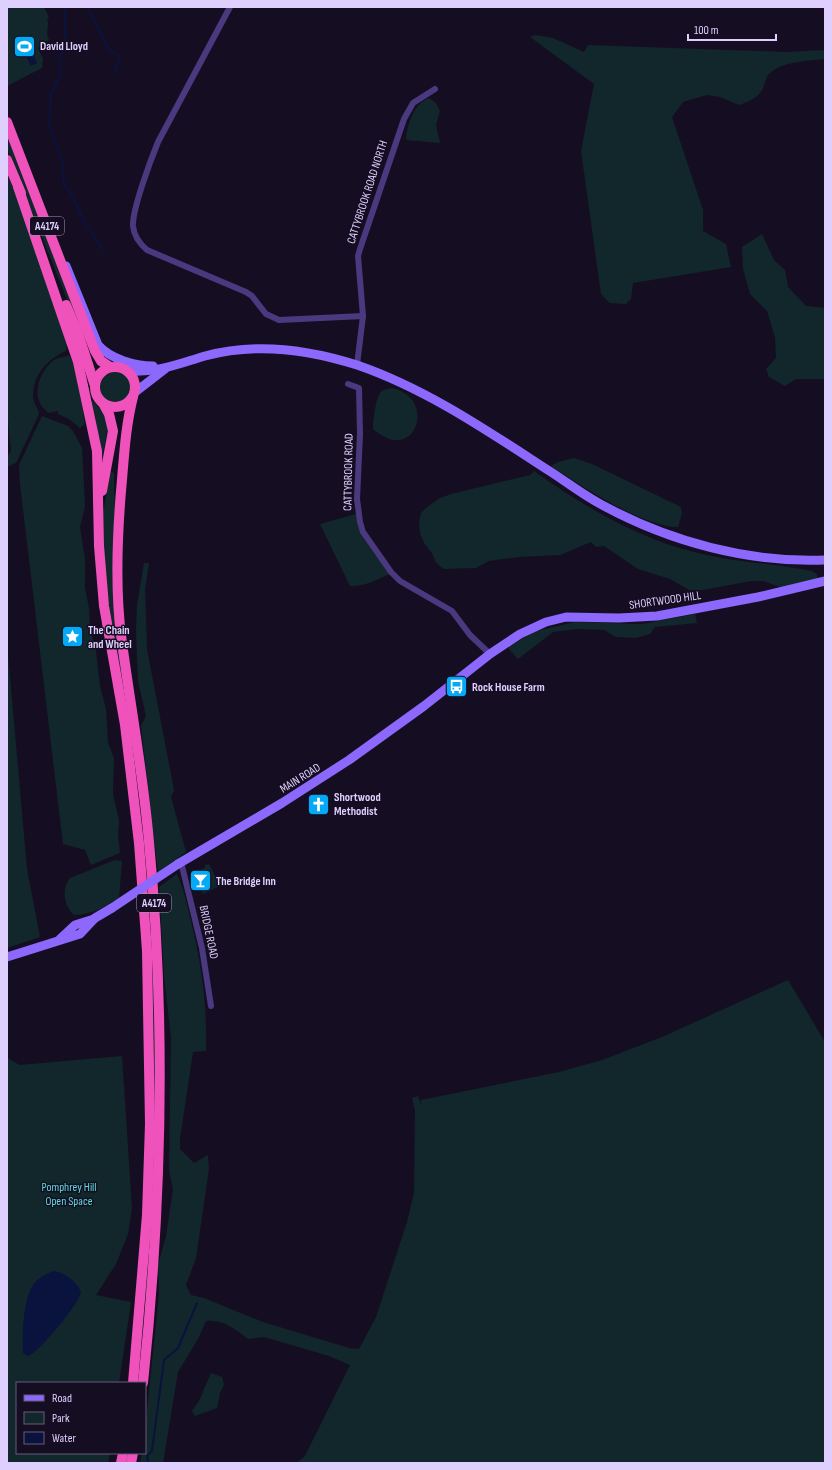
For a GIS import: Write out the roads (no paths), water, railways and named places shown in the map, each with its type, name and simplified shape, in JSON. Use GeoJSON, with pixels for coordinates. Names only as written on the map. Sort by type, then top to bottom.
{"type":"FeatureCollection","features":[{"type":"Feature","properties":{"kind":"highway","name":"A4174"},"geometry":{"type":"LineString","coordinates":[[7,122],[95,351],[101,361],[110,367]]}},
{"type":"Feature","properties":{"kind":"highway","name":"A4174"},"geometry":{"type":"LineString","coordinates":[[7,160],[78,333],[95,386]]}},
{"type":"Feature","properties":{"kind":"highway"},"geometry":{"type":"LineString","coordinates":[[18,187],[78,362],[97,451],[98,514]]}},
{"type":"Feature","properties":{"kind":"highway"},"geometry":{"type":"LineString","coordinates":[[110,367],[120,367],[128,371],[135,381],[134,395],[126,404],[117,407],[103,403],[97,396],[95,386],[98,376],[110,367]]}},
{"type":"Feature","properties":{"kind":"highway","name":"A4174"},"geometry":{"type":"LineString","coordinates":[[134,395],[126,425],[117,547],[118,591],[121,634],[135,723],[150,841],[157,948],[160,1038],[158,1212],[143,1382]]}},
{"type":"Feature","properties":{"kind":"highway","name":"A4174"},"geometry":{"type":"LineString","coordinates":[[103,403],[109,414],[113,431],[98,514],[104,606],[125,725],[139,843],[147,950],[149,1154],[146,1230],[133,1382]]}},
{"type":"Feature","properties":{"kind":"main road"},"geometry":{"type":"LineString","coordinates":[[50,235],[73,278],[98,345],[104,351],[130,362],[146,366],[190,361]]}},
{"type":"Feature","properties":{"kind":"main road"},"geometry":{"type":"LineString","coordinates":[[128,371],[166,369],[223,352],[262,348],[307,352],[357,365],[429,397],[469,420],[603,506],[636,522],[704,546],[754,556],[790,560],[825,560]]}},
{"type":"Feature","properties":{"kind":"main road"},"geometry":{"type":"LineString","coordinates":[[134,395],[166,369]]}},
{"type":"Feature","properties":{"kind":"main road","name":"SHORTWOOD HILL"},"geometry":{"type":"LineString","coordinates":[[490,654],[520,634],[546,622],[566,616],[619,618],[658,616],[825,582]]}},
{"type":"Feature","properties":{"kind":"main road","name":"MAIN ROAD"},"geometry":{"type":"LineString","coordinates":[[7,957],[60,939],[76,924],[95,918],[180,863],[282,803],[349,760],[424,706],[490,654]]}},
{"type":"Feature","properties":{"kind":"street"},"geometry":{"type":"LineString","coordinates":[[230,7],[153,155],[135,215],[133,226],[135,234],[140,244],[147,250],[252,296],[266,314],[272,318],[279,320],[363,316]]}},
{"type":"Feature","properties":{"kind":"street","name":"CATTYBROOK ROAD NORTH"},"geometry":{"type":"LineString","coordinates":[[357,365],[363,316],[358,256],[404,119],[413,103],[435,89]]}},
{"type":"Feature","properties":{"kind":"street","name":"CATTYBROOK ROAD"},"geometry":{"type":"LineString","coordinates":[[348,384],[359,388],[360,434],[357,499],[363,532],[390,572],[400,581],[452,611],[470,635],[490,654]]}},
{"type":"Feature","properties":{"kind":"street","name":"BRIDGE ROAD"},"geometry":{"type":"LineString","coordinates":[[180,863],[202,948],[211,1006]]}},
{"type":"Feature","properties":{"kind":"water"},"geometry":{"type":"Polygon","coordinates":[[[28,43],[37,63],[31,66],[21,46],[28,43]]]}},
{"type":"Feature","properties":{"kind":"water"},"geometry":{"type":"Polygon","coordinates":[[[53,1271],[62,1273],[74,1281],[81,1293],[73,1308],[58,1328],[41,1346],[28,1356],[23,1353],[23,1328],[27,1299],[33,1285],[42,1276],[53,1271]]]}},
{"type":"Feature","properties":{"kind":"waterway"},"geometry":{"type":"LineString","coordinates":[[65,7],[65,47],[59,58],[61,72],[51,95],[49,125],[63,164],[64,184],[73,197],[84,222],[104,251]]}},
{"type":"Feature","properties":{"kind":"waterway"},"geometry":{"type":"LineString","coordinates":[[88,7],[107,47],[120,58],[116,67],[116,73]]}},
{"type":"Feature","properties":{"kind":"waterway"},"geometry":{"type":"LineString","coordinates":[[148,1461],[147,1456],[152,1451],[164,1360],[178,1348],[197,1303]]}},
{"type":"Feature","properties":{"kind":"place","name":"David Lloyd"},"geometry":{"type":"Point","coordinates":[24,46]}},
{"type":"Feature","properties":{"kind":"place","name":"The Chain and Wheel"},"geometry":{"type":"Point","coordinates":[72,637]}},
{"type":"Feature","properties":{"kind":"place","name":"Rock House Farm"},"geometry":{"type":"Point","coordinates":[457,687]}},
{"type":"Feature","properties":{"kind":"place","name":"Shortwood Methodist"},"geometry":{"type":"Point","coordinates":[319,804]}},
{"type":"Feature","properties":{"kind":"place","name":"The Bridge Inn"},"geometry":{"type":"Point","coordinates":[201,881]}},
{"type":"Feature","properties":{"kind":"park label","name":"Pomphrey Hill Open Space"},"geometry":{"type":"Point","coordinates":[69,1194]}}]}
